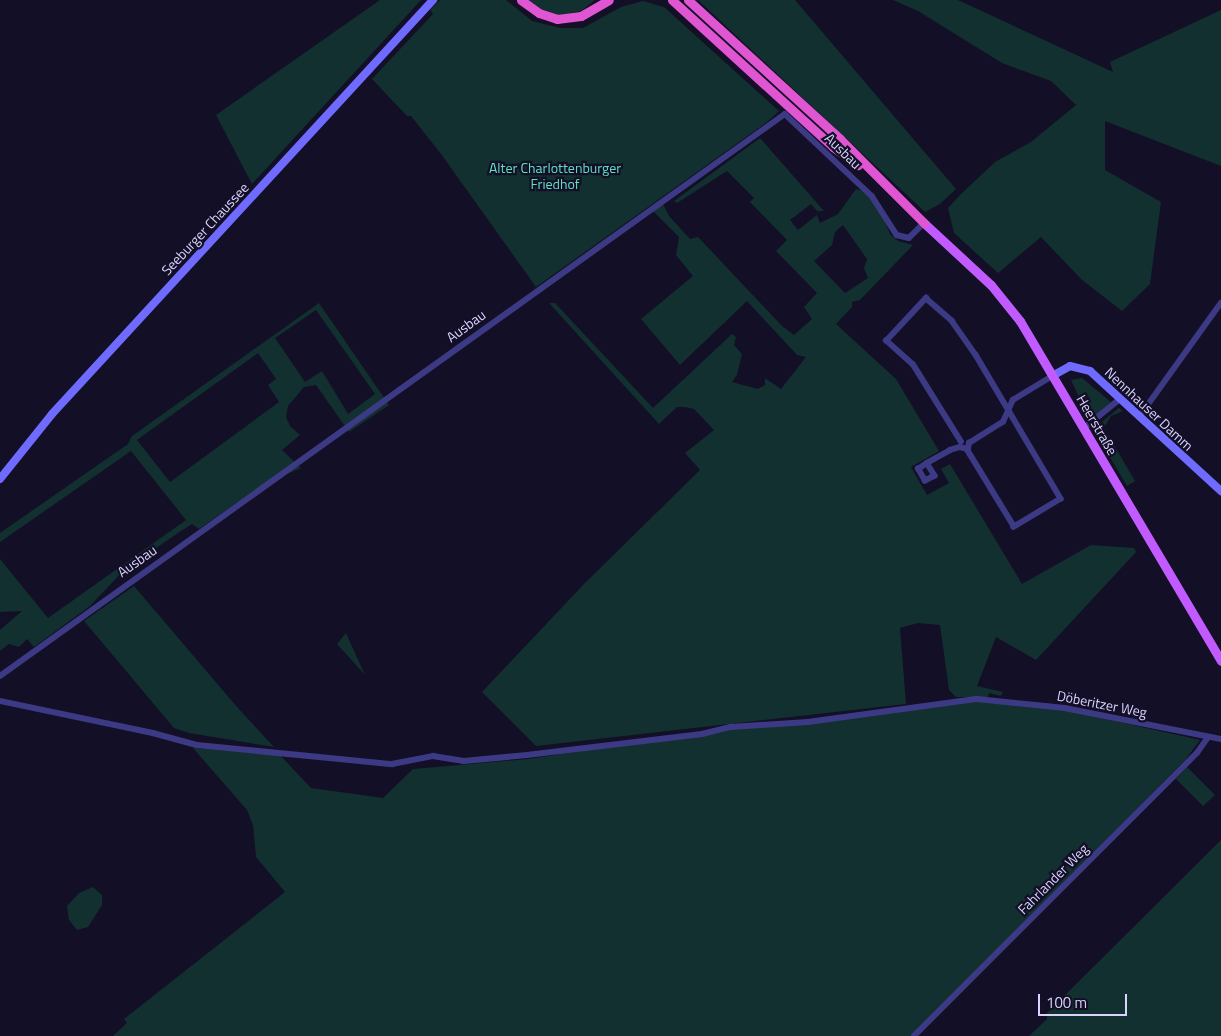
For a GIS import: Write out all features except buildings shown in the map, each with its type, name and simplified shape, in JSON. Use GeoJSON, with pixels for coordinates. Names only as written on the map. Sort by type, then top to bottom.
{"type":"FeatureCollection","features":[{"type":"Feature","properties":{"kind":"highway"},"geometry":{"type":"LineString","coordinates":[[521,0],[539,13],[557,19],[575,18],[609,0]]}},
{"type":"Feature","properties":{"kind":"highway"},"geometry":{"type":"LineString","coordinates":[[589,11],[599,0]]}},
{"type":"Feature","properties":{"kind":"highway"},"geometry":{"type":"LineString","coordinates":[[665,0],[699,25]]}},
{"type":"Feature","properties":{"kind":"highway"},"geometry":{"type":"LineString","coordinates":[[672,0],[834,147],[875,177]]}},
{"type":"Feature","properties":{"kind":"highway"},"geometry":{"type":"LineString","coordinates":[[688,0],[840,139],[875,177],[924,223]]}},
{"type":"Feature","properties":{"kind":"main road","name":"Seeburger Chaussee"},"geometry":{"type":"LineString","coordinates":[[0,479],[52,414],[433,0]]}},
{"type":"Feature","properties":{"kind":"main road","name":"Heerstraße"},"geometry":{"type":"LineString","coordinates":[[924,223],[999,294],[1054,375],[1083,429],[1221,661]]}},
{"type":"Feature","properties":{"kind":"main road","name":"Nennhauser Damm"},"geometry":{"type":"LineString","coordinates":[[1054,375],[1070,366],[1081,367],[1120,399],[1221,491]]}},
{"type":"Feature","properties":{"kind":"street","name":"Ausbau"},"geometry":{"type":"LineString","coordinates":[[0,676],[785,114],[872,196],[897,235],[909,238],[924,223]]}},
{"type":"Feature","properties":{"kind":"street"},"geometry":{"type":"LineString","coordinates":[[926,298],[952,321],[1008,409],[1061,499],[1014,527],[967,450],[960,444],[913,365],[886,341],[926,298]]}},
{"type":"Feature","properties":{"kind":"street"},"geometry":{"type":"LineString","coordinates":[[1140,417],[1221,303]]}},
{"type":"Feature","properties":{"kind":"street"},"geometry":{"type":"LineString","coordinates":[[928,463],[960,444],[969,443],[1003,422],[1013,400],[1054,375]]}},
{"type":"Feature","properties":{"kind":"street"},"geometry":{"type":"LineString","coordinates":[[1083,429],[1120,399]]}},
{"type":"Feature","properties":{"kind":"street"},"geometry":{"type":"LineString","coordinates":[[967,450],[969,443]]}},
{"type":"Feature","properties":{"kind":"street","name":"Döberitzer Weg"},"geometry":{"type":"LineString","coordinates":[[0,701],[128,727],[197,745],[392,764],[433,756],[464,761],[527,755],[702,734],[730,727],[808,722],[977,699],[1060,708],[1221,739]]}},
{"type":"Feature","properties":{"kind":"street","name":"Fahrlander Weg"},"geometry":{"type":"LineString","coordinates":[[914,1036],[1197,753],[1208,737]]}},
{"type":"Feature","properties":{"kind":"green space"},"geometry":{"type":"Polygon","coordinates":[[[380,0],[421,0],[252,184],[216,115],[380,0]]]}},
{"type":"Feature","properties":{"kind":"green space","name":"Alter Charlottenburger Friedhof"},"geometry":{"type":"Polygon","coordinates":[[[440,0],[506,0],[532,21],[560,28],[583,28],[621,7],[643,1],[664,7],[779,111],[767,122],[536,287],[441,154],[411,116],[407,116],[372,79],[433,14],[430,10],[440,0]]]}},
{"type":"Feature","properties":{"kind":"green space"},"geometry":{"type":"Polygon","coordinates":[[[528,0],[595,0],[581,11],[560,15],[538,8],[528,0]]]}},
{"type":"Feature","properties":{"kind":"green space"},"geometry":{"type":"Polygon","coordinates":[[[698,0],[795,0],[956,189],[940,204],[925,212],[698,0]]]}},
{"type":"Feature","properties":{"kind":"green space"},"geometry":{"type":"Polygon","coordinates":[[[893,0],[958,0],[1113,72],[1110,62],[1221,10],[1221,166],[1105,121],[1105,170],[1161,202],[1150,284],[1122,311],[1081,279],[1041,237],[998,273],[954,233],[948,208],[961,194],[995,162],[1031,142],[1076,105],[1051,81],[1002,63],[918,11],[893,0]]]}},
{"type":"Feature","properties":{"kind":"green space"},"geometry":{"type":"Polygon","coordinates":[[[760,138],[824,211],[817,211],[811,204],[790,220],[798,230],[817,215],[820,223],[838,214],[856,189],[866,192],[881,212],[890,234],[898,241],[913,245],[860,300],[852,302],[852,307],[836,324],[896,379],[939,451],[911,467],[927,495],[949,483],[941,469],[950,464],[1022,584],[1091,545],[1134,548],[1136,552],[1036,660],[996,637],[977,686],[1003,692],[1001,696],[989,693],[988,697],[956,697],[949,690],[940,625],[918,623],[900,628],[906,704],[536,746],[482,692],[584,584],[700,470],[685,453],[714,430],[694,409],[685,407],[677,407],[659,424],[549,303],[555,303],[653,408],[732,334],[736,337],[734,345],[742,354],[737,375],[732,382],[758,389],[765,385],[765,378],[781,389],[806,357],[797,355],[747,301],[680,365],[641,319],[693,276],[676,255],[679,237],[653,211],[663,204],[669,216],[690,239],[698,237],[782,326],[794,335],[812,319],[804,307],[817,293],[776,251],[787,240],[750,202],[754,198],[727,171],[677,203],[674,201],[760,138]],[[843,225],[835,232],[832,245],[814,261],[845,293],[868,278],[864,268],[867,259],[843,225]]]}},
{"type":"Feature","properties":{"kind":"green space"},"geometry":{"type":"Polygon","coordinates":[[[319,303],[389,405],[349,432],[316,385],[304,387],[288,406],[286,417],[290,426],[300,435],[282,450],[301,468],[287,474],[253,498],[245,497],[199,529],[192,524],[178,533],[123,571],[90,606],[34,647],[27,639],[19,647],[9,644],[0,651],[0,630],[22,611],[0,612],[0,559],[48,618],[186,520],[131,451],[0,542],[0,533],[128,444],[132,436],[319,303]],[[316,310],[275,338],[305,382],[322,371],[348,414],[375,394],[316,310]],[[258,353],[137,440],[170,482],[279,402],[268,385],[276,379],[258,353]]]}},
{"type":"Feature","properties":{"kind":"green space"},"geometry":{"type":"Polygon","coordinates":[[[1082,378],[1111,402],[1090,421],[1071,380],[1082,378]]]}},
{"type":"Feature","properties":{"kind":"green space"},"geometry":{"type":"Polygon","coordinates":[[[1119,408],[1123,411],[1111,416],[1104,428],[1135,481],[1127,486],[1093,429],[1119,408]]]}},
{"type":"Feature","properties":{"kind":"green space"},"geometry":{"type":"Polygon","coordinates":[[[134,586],[237,707],[274,747],[189,733],[174,728],[84,621],[134,586]]]}},
{"type":"Feature","properties":{"kind":"green space"},"geometry":{"type":"Polygon","coordinates":[[[346,633],[365,675],[337,644],[346,633]]]}},
{"type":"Feature","properties":{"kind":"green space"},"geometry":{"type":"Polygon","coordinates":[[[980,701],[1065,710],[1200,740],[1186,759],[911,1036],[113,1036],[127,1023],[124,1019],[285,892],[256,857],[253,825],[247,810],[193,748],[280,755],[311,788],[383,798],[413,769],[528,759],[731,729],[980,701]]]}},
{"type":"Feature","properties":{"kind":"green space"},"geometry":{"type":"Polygon","coordinates":[[[1187,767],[1215,795],[1203,806],[1176,779],[1187,767]]]}},
{"type":"Feature","properties":{"kind":"green space"},"geometry":{"type":"Polygon","coordinates":[[[1221,840],[1221,1036],[1029,1036],[1047,1019],[1047,1013],[1221,840]]]}},
{"type":"Feature","properties":{"kind":"green space"},"geometry":{"type":"Polygon","coordinates":[[[93,887],[102,895],[102,905],[88,927],[77,930],[69,920],[67,906],[79,893],[93,887]]]}}]}
